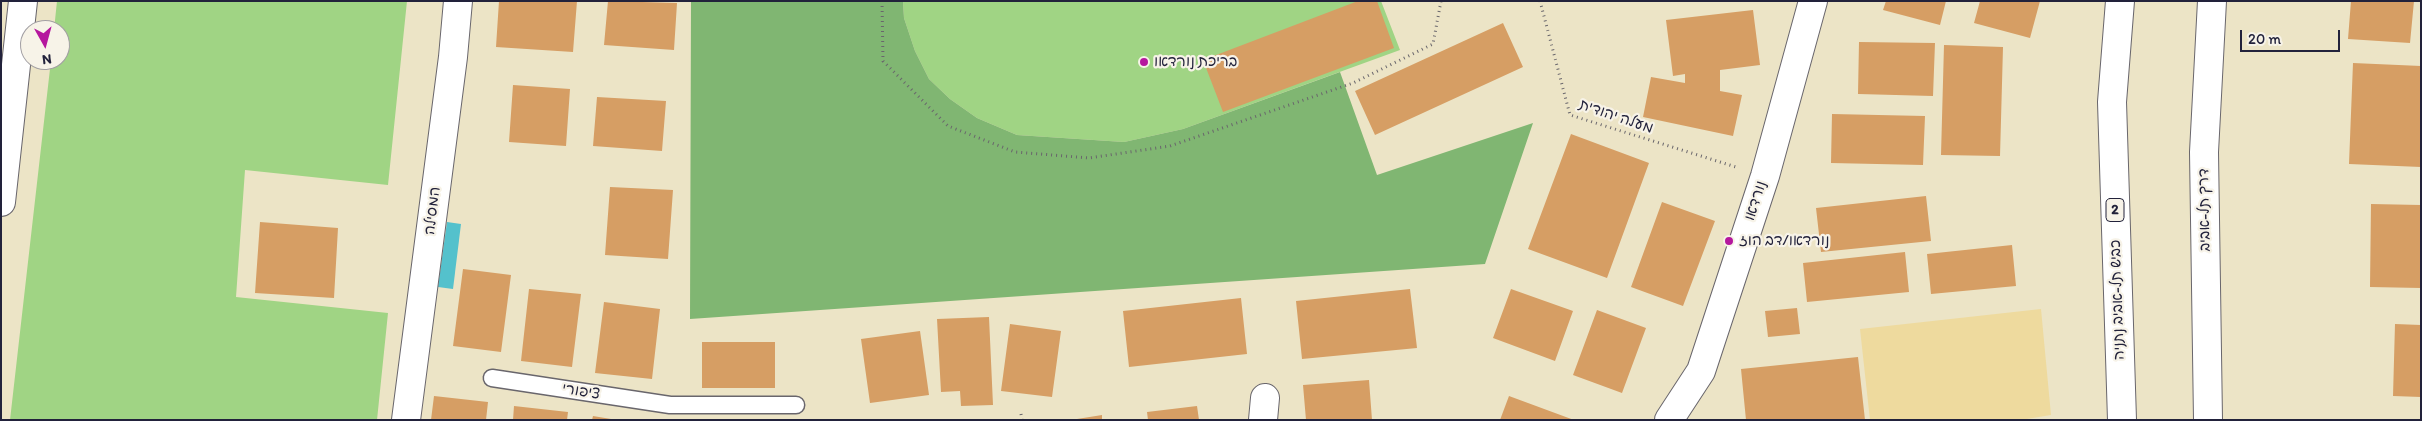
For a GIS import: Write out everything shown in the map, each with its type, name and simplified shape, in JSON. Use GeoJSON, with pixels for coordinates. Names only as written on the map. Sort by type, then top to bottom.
{"type":"FeatureCollection","features":[{"type":"Feature","properties":{"kind":"main road"},"geometry":{"type":"LineString","coordinates":[[1,202],[23,1]]}},
{"type":"Feature","properties":{"kind":"main road","name":"המסילה"},"geometry":{"type":"LineString","coordinates":[[406,420],[458,1]]}},
{"type":"Feature","properties":{"kind":"main road","name":"נורדאו"},"geometry":{"type":"LineString","coordinates":[[1669,420],[1701,372],[1764,176],[1813,1]]}},
{"type":"Feature","properties":{"kind":"main road","name":"כביש תל-אביב נתניה"},"geometry":{"type":"LineString","coordinates":[[2120,1],[2112,102],[2122,420]]}},
{"type":"Feature","properties":{"kind":"main road","name":"דרך תל-אביב"},"geometry":{"type":"LineString","coordinates":[[2208,420],[2204,152],[2212,1]]}},
{"type":"Feature","properties":{"kind":"lane","name":"ציפורי"},"geometry":{"type":"LineString","coordinates":[[492,378],[670,413],[796,405]]}},
{"type":"Feature","properties":{"kind":"path"},"geometry":{"type":"LineString","coordinates":[[882,1],[883,61],[948,126],[1015,152],[1089,158],[1170,146],[1353,83],[1433,44],[1441,1]]}},
{"type":"Feature","properties":{"kind":"path","name":"מעלה יהודית"},"geometry":{"type":"LineString","coordinates":[[1540,1],[1570,115],[1764,176]]}},
{"type":"Feature","properties":{"kind":"path"},"geometry":{"type":"LineString","coordinates":[[1021,414],[1022,420]]}},
{"type":"Feature","properties":{"kind":"green space"},"geometry":{"type":"Polygon","coordinates":[[[57,1],[407,1],[388,185],[245,170],[236,297],[388,313],[377,420],[10,420],[50,70],[70,70],[70,20],[55,20],[57,1]]]}},
{"type":"Feature","properties":{"kind":"green space"},"geometry":{"type":"Polygon","coordinates":[[[691,1],[903,1],[904,18],[915,51],[929,79],[950,99],[977,118],[1017,135],[1124,142],[1183,129],[1340,72],[1377,175],[1533,123],[1485,264],[690,319],[691,1]]]}},
{"type":"Feature","properties":{"kind":"green space","name":"בריכת נורדאו"},"geometry":{"type":"Polygon","coordinates":[[[903,1],[1381,1],[1400,50],[1183,129],[1124,142],[1017,135],[977,118],[950,99],[929,79],[915,51],[904,18],[903,1]]]}},
{"type":"Feature","properties":{"kind":"sand"},"geometry":{"type":"Polygon","coordinates":[[[2041,309],[2051,415],[2021,420],[1870,420],[1860,329],[2041,309]]]}},
{"type":"Feature","properties":{"kind":"water"},"geometry":{"type":"Polygon","coordinates":[[[447,222],[461,224],[453,289],[438,287],[447,222]]]}},
{"type":"Feature","properties":{"kind":"building"},"geometry":{"type":"Polygon","coordinates":[[[499,1],[577,1],[573,52],[496,47],[499,1]]]}},
{"type":"Feature","properties":{"kind":"building"},"geometry":{"type":"Polygon","coordinates":[[[608,1],[677,3],[674,50],[604,45],[608,1]]]}},
{"type":"Feature","properties":{"kind":"building"},"geometry":{"type":"Polygon","coordinates":[[[1358,1],[1377,1],[1394,48],[1223,112],[1203,60],[1358,1]]]}},
{"type":"Feature","properties":{"kind":"building"},"geometry":{"type":"Polygon","coordinates":[[[1886,1],[1946,1],[1940,25],[1883,10],[1886,1]]]}},
{"type":"Feature","properties":{"kind":"building"},"geometry":{"type":"Polygon","coordinates":[[[1980,1],[2040,1],[2030,38],[1974,23],[1980,1]]]}},
{"type":"Feature","properties":{"kind":"building"},"geometry":{"type":"Polygon","coordinates":[[[2351,1],[2414,1],[2410,43],[2348,39],[2351,1]]]}},
{"type":"Feature","properties":{"kind":"building"},"geometry":{"type":"Polygon","coordinates":[[[1753,10],[1760,65],[1720,70],[1720,91],[1742,95],[1733,136],[1643,117],[1651,77],[1685,83],[1685,74],[1673,76],[1666,20],[1753,10]]]}},
{"type":"Feature","properties":{"kind":"building"},"geometry":{"type":"Polygon","coordinates":[[[1503,23],[1523,67],[1375,135],[1355,91],[1503,23]]]}},
{"type":"Feature","properties":{"kind":"building"},"geometry":{"type":"Polygon","coordinates":[[[1859,42],[1935,43],[1933,96],[1858,94],[1859,42]]]}},
{"type":"Feature","properties":{"kind":"building"},"geometry":{"type":"Polygon","coordinates":[[[1944,45],[2003,47],[2000,156],[1941,155],[1944,45]]]}},
{"type":"Feature","properties":{"kind":"building"},"geometry":{"type":"Polygon","coordinates":[[[2353,63],[2421,66],[2421,167],[2349,164],[2353,63]]]}},
{"type":"Feature","properties":{"kind":"building"},"geometry":{"type":"Polygon","coordinates":[[[513,85],[570,89],[566,146],[509,142],[513,85]]]}},
{"type":"Feature","properties":{"kind":"building"},"geometry":{"type":"Polygon","coordinates":[[[597,97],[666,101],[662,151],[593,146],[597,97]]]}},
{"type":"Feature","properties":{"kind":"building"},"geometry":{"type":"Polygon","coordinates":[[[1832,114],[1925,116],[1923,165],[1831,163],[1832,114]]]}},
{"type":"Feature","properties":{"kind":"building"},"geometry":{"type":"Polygon","coordinates":[[[1571,134],[1649,163],[1607,278],[1528,249],[1571,134]]]}},
{"type":"Feature","properties":{"kind":"building"},"geometry":{"type":"Polygon","coordinates":[[[610,187],[673,190],[668,259],[605,255],[610,187]]]}},
{"type":"Feature","properties":{"kind":"building"},"geometry":{"type":"Polygon","coordinates":[[[1926,196],[1931,241],[1821,252],[1816,208],[1926,196]]]}},
{"type":"Feature","properties":{"kind":"building"},"geometry":{"type":"Polygon","coordinates":[[[1662,202],[1715,221],[1683,306],[1631,287],[1662,202]]]}},
{"type":"Feature","properties":{"kind":"building"},"geometry":{"type":"Polygon","coordinates":[[[2371,204],[2421,205],[2421,288],[2370,287],[2371,204]]]}},
{"type":"Feature","properties":{"kind":"building"},"geometry":{"type":"Polygon","coordinates":[[[260,222],[338,228],[334,298],[255,293],[260,222]]]}},
{"type":"Feature","properties":{"kind":"building"},"geometry":{"type":"Polygon","coordinates":[[[2012,245],[2016,286],[1931,294],[1927,254],[2012,245]]]}},
{"type":"Feature","properties":{"kind":"building"},"geometry":{"type":"Polygon","coordinates":[[[1905,252],[1909,292],[1807,302],[1803,263],[1905,252]]]}},
{"type":"Feature","properties":{"kind":"building"},"geometry":{"type":"Polygon","coordinates":[[[463,269],[511,275],[501,352],[453,346],[463,269]]]}},
{"type":"Feature","properties":{"kind":"building"},"geometry":{"type":"Polygon","coordinates":[[[529,289],[581,294],[572,367],[521,361],[529,289]]]}},
{"type":"Feature","properties":{"kind":"building"},"geometry":{"type":"Polygon","coordinates":[[[1410,289],[1417,348],[1302,359],[1296,301],[1410,289]]]}},
{"type":"Feature","properties":{"kind":"building"},"geometry":{"type":"Polygon","coordinates":[[[1511,289],[1573,311],[1555,361],[1493,338],[1511,289]]]}},
{"type":"Feature","properties":{"kind":"building"},"geometry":{"type":"Polygon","coordinates":[[[1241,298],[1247,354],[1129,367],[1123,311],[1241,298]]]}},
{"type":"Feature","properties":{"kind":"building"},"geometry":{"type":"Polygon","coordinates":[[[604,302],[660,309],[652,379],[595,373],[604,302]]]}},
{"type":"Feature","properties":{"kind":"building"},"geometry":{"type":"Polygon","coordinates":[[[1797,308],[1800,334],[1768,337],[1765,311],[1797,308]]]}},
{"type":"Feature","properties":{"kind":"building"},"geometry":{"type":"Polygon","coordinates":[[[1597,310],[1646,328],[1622,393],[1573,375],[1597,310]]]}},
{"type":"Feature","properties":{"kind":"building"},"geometry":{"type":"Polygon","coordinates":[[[989,317],[993,405],[961,406],[960,391],[941,392],[937,319],[989,317]]]}},
{"type":"Feature","properties":{"kind":"building"},"geometry":{"type":"Polygon","coordinates":[[[1010,324],[1061,331],[1052,397],[1001,391],[1010,324]]]}},
{"type":"Feature","properties":{"kind":"building"},"geometry":{"type":"Polygon","coordinates":[[[2395,324],[2421,325],[2421,397],[2393,396],[2395,324]]]}},
{"type":"Feature","properties":{"kind":"building"},"geometry":{"type":"Polygon","coordinates":[[[920,331],[929,395],[870,403],[861,339],[920,331]]]}},
{"type":"Feature","properties":{"kind":"building"},"geometry":{"type":"Polygon","coordinates":[[[702,342],[775,342],[775,388],[702,388],[702,342]]]}},
{"type":"Feature","properties":{"kind":"building"},"geometry":{"type":"Polygon","coordinates":[[[1858,357],[1865,420],[1746,420],[1741,369],[1858,357]]]}},
{"type":"Feature","properties":{"kind":"building"},"geometry":{"type":"Polygon","coordinates":[[[1369,380],[1372,420],[1306,420],[1303,385],[1369,380]]]}},
{"type":"Feature","properties":{"kind":"building"},"geometry":{"type":"Polygon","coordinates":[[[434,396],[488,402],[486,420],[431,420],[434,396]]]}},
{"type":"Feature","properties":{"kind":"building"},"geometry":{"type":"Polygon","coordinates":[[[1509,396],[1574,420],[1500,420],[1509,396]]]}},
{"type":"Feature","properties":{"kind":"building"},"geometry":{"type":"Polygon","coordinates":[[[514,406],[568,412],[567,420],[513,420],[514,406]]]}},
{"type":"Feature","properties":{"kind":"building"},"geometry":{"type":"Polygon","coordinates":[[[1197,406],[1199,420],[1148,420],[1147,412],[1197,406]]]}},
{"type":"Feature","properties":{"kind":"building"},"geometry":{"type":"Polygon","coordinates":[[[1102,415],[1102,420],[1077,420],[1077,419],[1102,415]]]}},
{"type":"Feature","properties":{"kind":"building"},"geometry":{"type":"Polygon","coordinates":[[[593,416],[611,419],[611,420],[592,420],[593,416]]]}},
{"type":"Feature","properties":{"kind":"place","name":"בריכת נורדאו"},"geometry":{"type":"Point","coordinates":[1144,62]}},
{"type":"Feature","properties":{"kind":"place","name":"נורדאו/דב הוז"},"geometry":{"type":"Point","coordinates":[1729,241]}}]}
